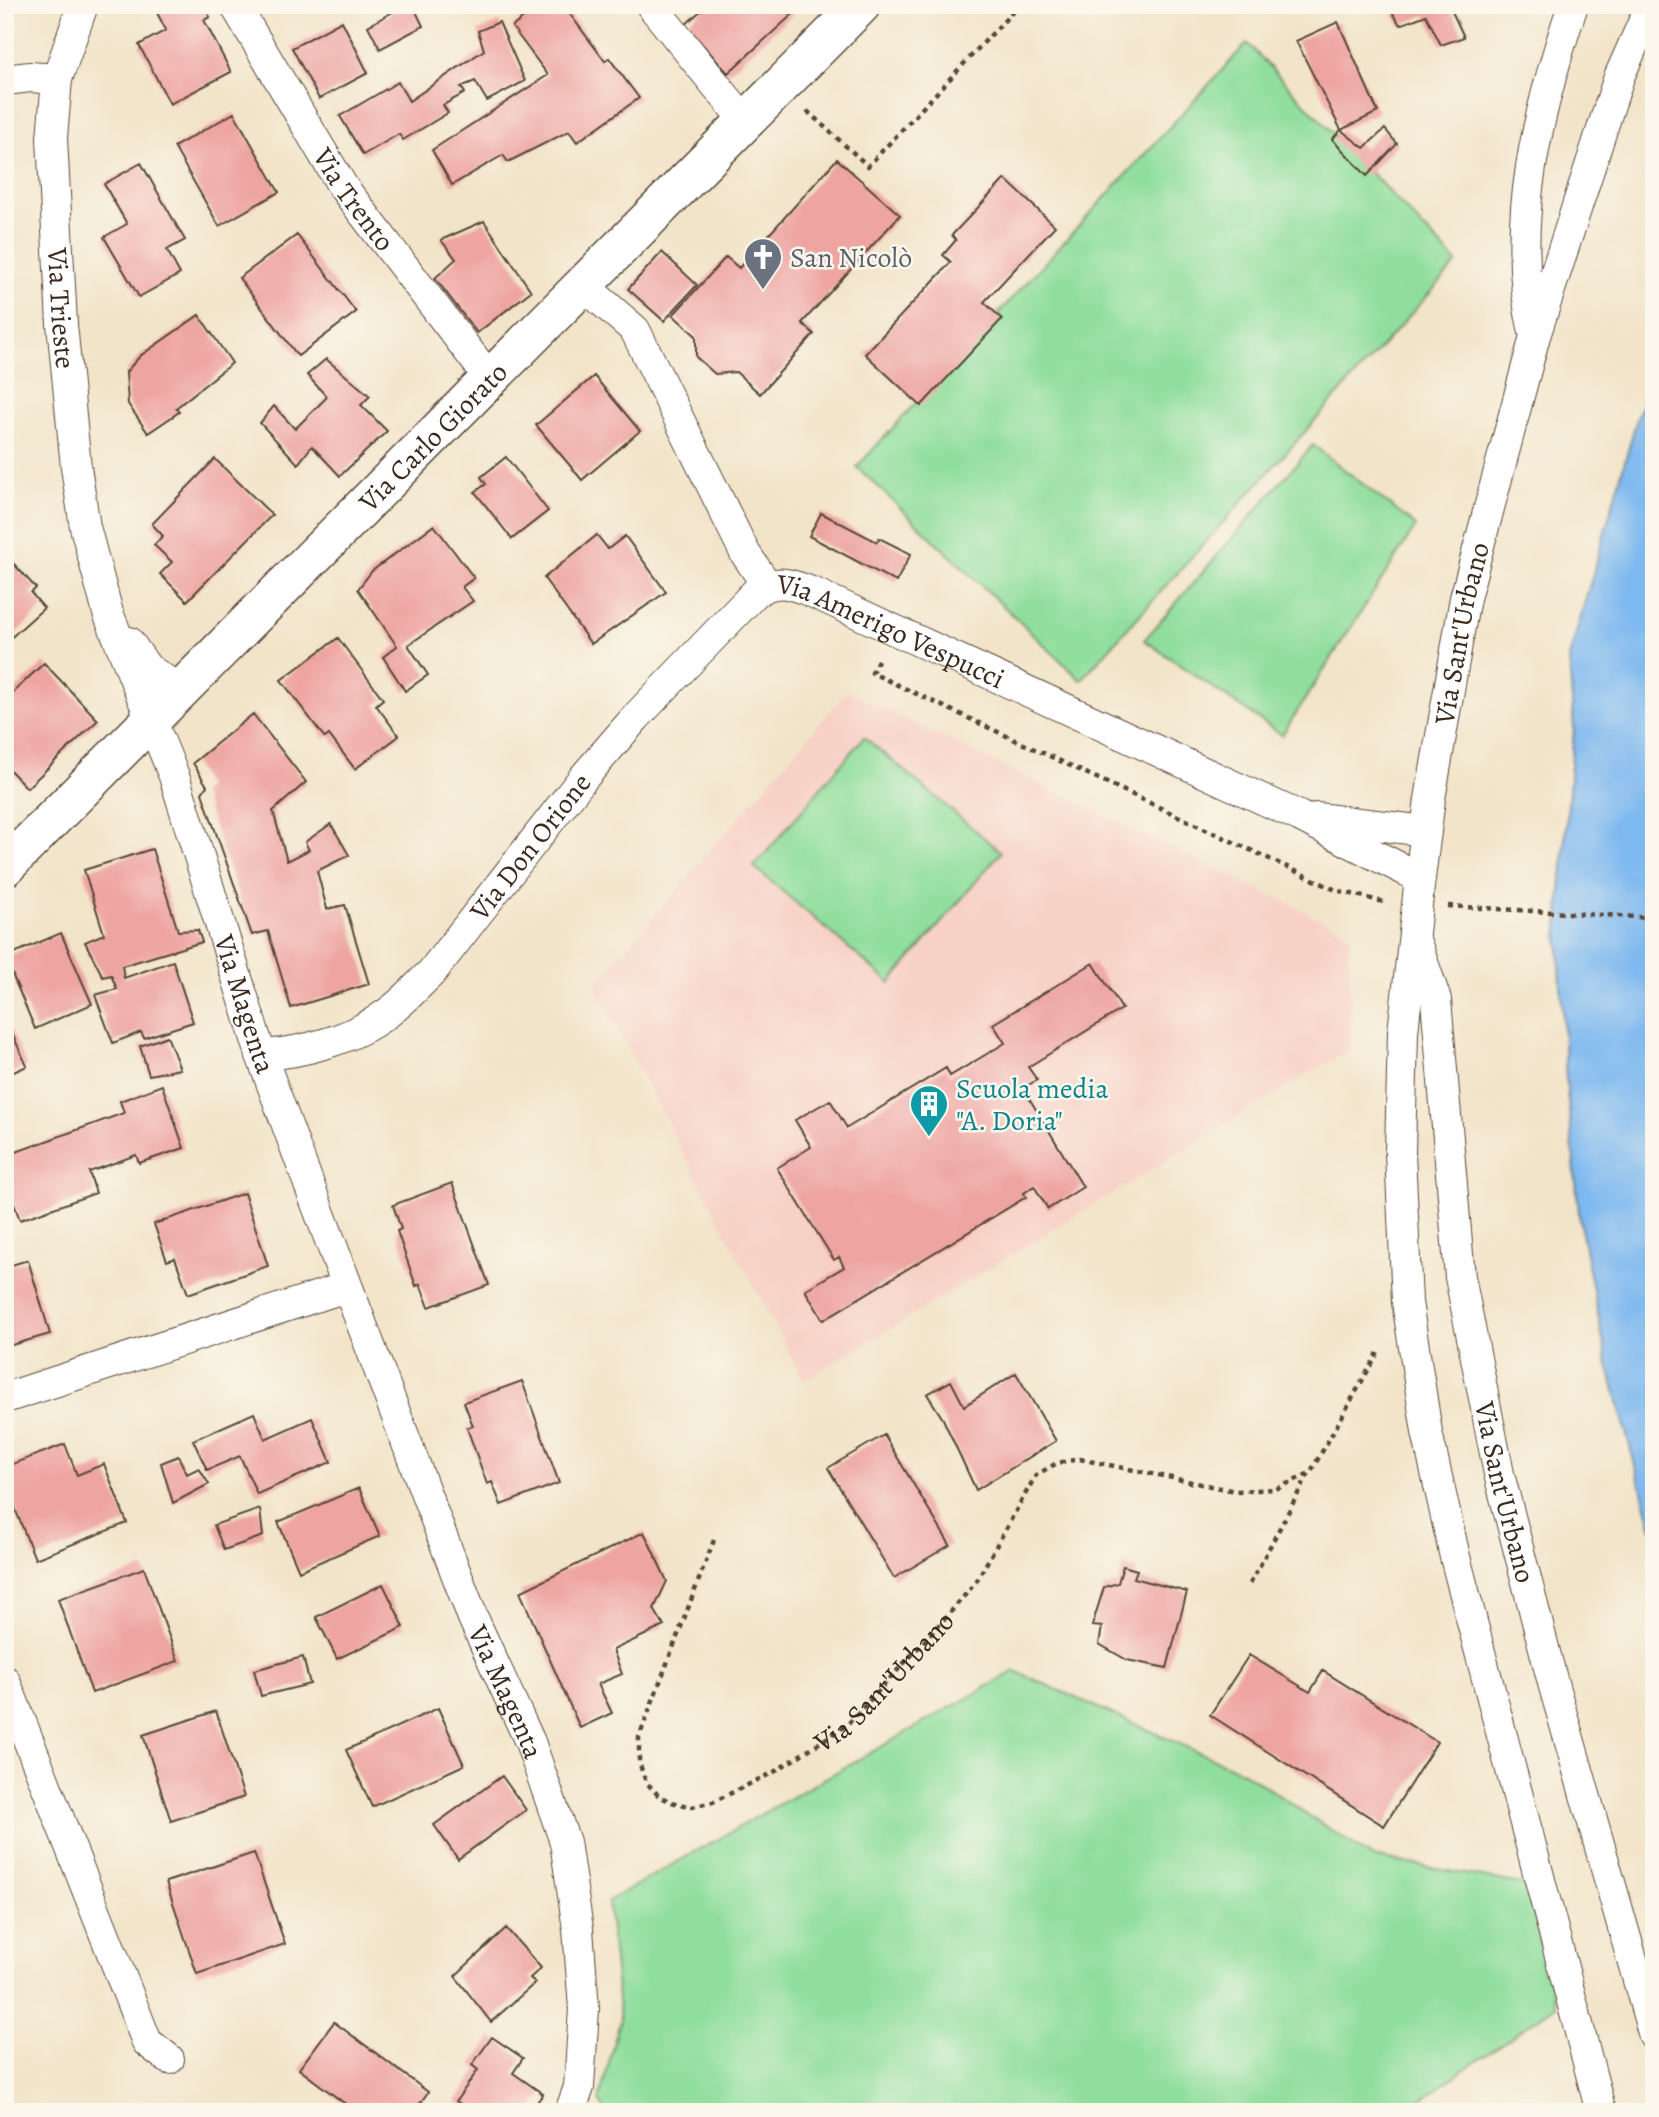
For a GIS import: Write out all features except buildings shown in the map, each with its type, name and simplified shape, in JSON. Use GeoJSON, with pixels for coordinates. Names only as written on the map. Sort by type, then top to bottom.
{"type":"FeatureCollection","features":[{"type":"Feature","properties":{"kind":"street","name":"Via Trieste"},"geometry":{"type":"LineString","coordinates":[[83,5],[57,79],[52,138],[68,394],[85,527],[108,613],[150,721]]}},
{"type":"Feature","properties":{"kind":"street","name":"Via Trento"},"geometry":{"type":"LineString","coordinates":[[235,5],[343,187],[490,379]]}},
{"type":"Feature","properties":{"kind":"street"},"geometry":{"type":"LineString","coordinates":[[651,5],[745,121]]}},
{"type":"Feature","properties":{"kind":"street","name":"Via Carlo Giorato"},"geometry":{"type":"LineString","coordinates":[[5,867],[861,5]]}},
{"type":"Feature","properties":{"kind":"street","name":"Via Sant'Urbano"},"geometry":{"type":"LineString","coordinates":[[1535,336],[1528,308],[1523,231],[1544,111],[1573,5]]}},
{"type":"Feature","properties":{"kind":"street","name":"Via Sant'Urbano"},"geometry":{"type":"LineString","coordinates":[[1601,2112],[1455,1557],[1427,1432],[1407,1302],[1400,1153],[1403,1032],[1414,937],[1426,896],[1426,831],[1465,598],[1535,336],[1619,77],[1651,5]]}},
{"type":"Feature","properties":{"kind":"street"},"geometry":{"type":"LineString","coordinates":[[5,80],[30,77],[57,79]]}},
{"type":"Feature","properties":{"kind":"street","name":"Via Amerigo Vespucci"},"geometry":{"type":"LineString","coordinates":[[583,285],[635,330],[745,553],[766,584],[789,583],[814,593],[1299,816],[1426,896]]}},
{"type":"Feature","properties":{"kind":"street","name":"Via Don Orione"},"geometry":{"type":"LineString","coordinates":[[261,1055],[279,1054],[323,1043],[374,1021],[404,999],[430,973],[584,777],[636,717],[766,584]]}},
{"type":"Feature","properties":{"kind":"street","name":"Via Trieste"},"geometry":{"type":"LineString","coordinates":[[108,613],[147,668],[180,690]]}},
{"type":"Feature","properties":{"kind":"street","name":"Via Magenta"},"geometry":{"type":"LineString","coordinates":[[150,721],[174,776],[261,1055],[346,1287],[472,1618],[530,1742],[565,1842],[578,1929],[584,2009],[579,2087],[570,2112]]}},
{"type":"Feature","properties":{"kind":"street","name":"Via Amerigo Vespucci"},"geometry":{"type":"LineString","coordinates":[[1299,816],[1426,831]]}},
{"type":"Feature","properties":{"kind":"street","name":"Via Sant'Urbano"},"geometry":{"type":"LineString","coordinates":[[1414,937],[1436,1000],[1460,1277],[1499,1474],[1553,1683],[1654,2036]]}},
{"type":"Feature","properties":{"kind":"street"},"geometry":{"type":"LineString","coordinates":[[5,1398],[346,1287]]}},
{"type":"Feature","properties":{"kind":"street"},"geometry":{"type":"LineString","coordinates":[[5,1681],[147,2042],[169,2059]]}},
{"type":"Feature","properties":{"kind":"path"},"geometry":{"type":"LineString","coordinates":[[802,106],[867,166],[1019,5]]}},
{"type":"Feature","properties":{"kind":"path"},"geometry":{"type":"LineString","coordinates":[[872,673],[1336,890],[1359,898],[1426,896],[1654,918]]}},
{"type":"Feature","properties":{"kind":"path"},"geometry":{"type":"LineString","coordinates":[[1250,1584],[1407,1302]]}},
{"type":"Feature","properties":{"kind":"path","name":"Via Sant'Urbano"},"geometry":{"type":"LineString","coordinates":[[714,1540],[639,1737],[639,1762],[646,1782],[671,1802],[692,1807],[713,1802],[774,1772],[848,1725],[976,1582],[1037,1475],[1057,1463],[1080,1459],[1236,1491],[1276,1489],[1310,1472]]}},
{"type":"Feature","properties":{"kind":"shaded area"},"geometry":{"type":"Polygon","coordinates":[[[847,691],[1349,933],[1351,1048],[804,1381],[595,986],[847,691]]]}},
{"type":"Feature","properties":{"kind":"green space"},"geometry":{"type":"Polygon","coordinates":[[[1247,43],[1457,263],[1081,680],[857,467],[1247,43]]]}},
{"type":"Feature","properties":{"kind":"green space"},"geometry":{"type":"Polygon","coordinates":[[[1313,445],[1416,526],[1282,735],[1144,640],[1313,445]]]}},
{"type":"Feature","properties":{"kind":"green space"},"geometry":{"type":"Polygon","coordinates":[[[864,737],[1001,852],[890,983],[754,867],[864,737]]]}},
{"type":"Feature","properties":{"kind":"green space"},"geometry":{"type":"Polygon","coordinates":[[[1015,1671],[1243,1772],[1372,1857],[1527,1885],[1556,2006],[1403,2112],[606,2112],[599,2100],[620,2020],[608,1901],[1015,1671]]]}},
{"type":"Feature","properties":{"kind":"water"},"geometry":{"type":"Polygon","coordinates":[[[1654,378],[1654,1536],[1607,1361],[1580,1223],[1566,1081],[1558,927],[1574,729],[1569,658],[1638,415],[1654,378]]]}},
{"type":"Feature","properties":{"kind":"place","name":"San Nicolò"},"geometry":{"type":"Point","coordinates":[763,291]}},
{"type":"Feature","properties":{"kind":"place","name":"Scuola media \"A. Doria\""},"geometry":{"type":"Point","coordinates":[929,1138]}}]}
